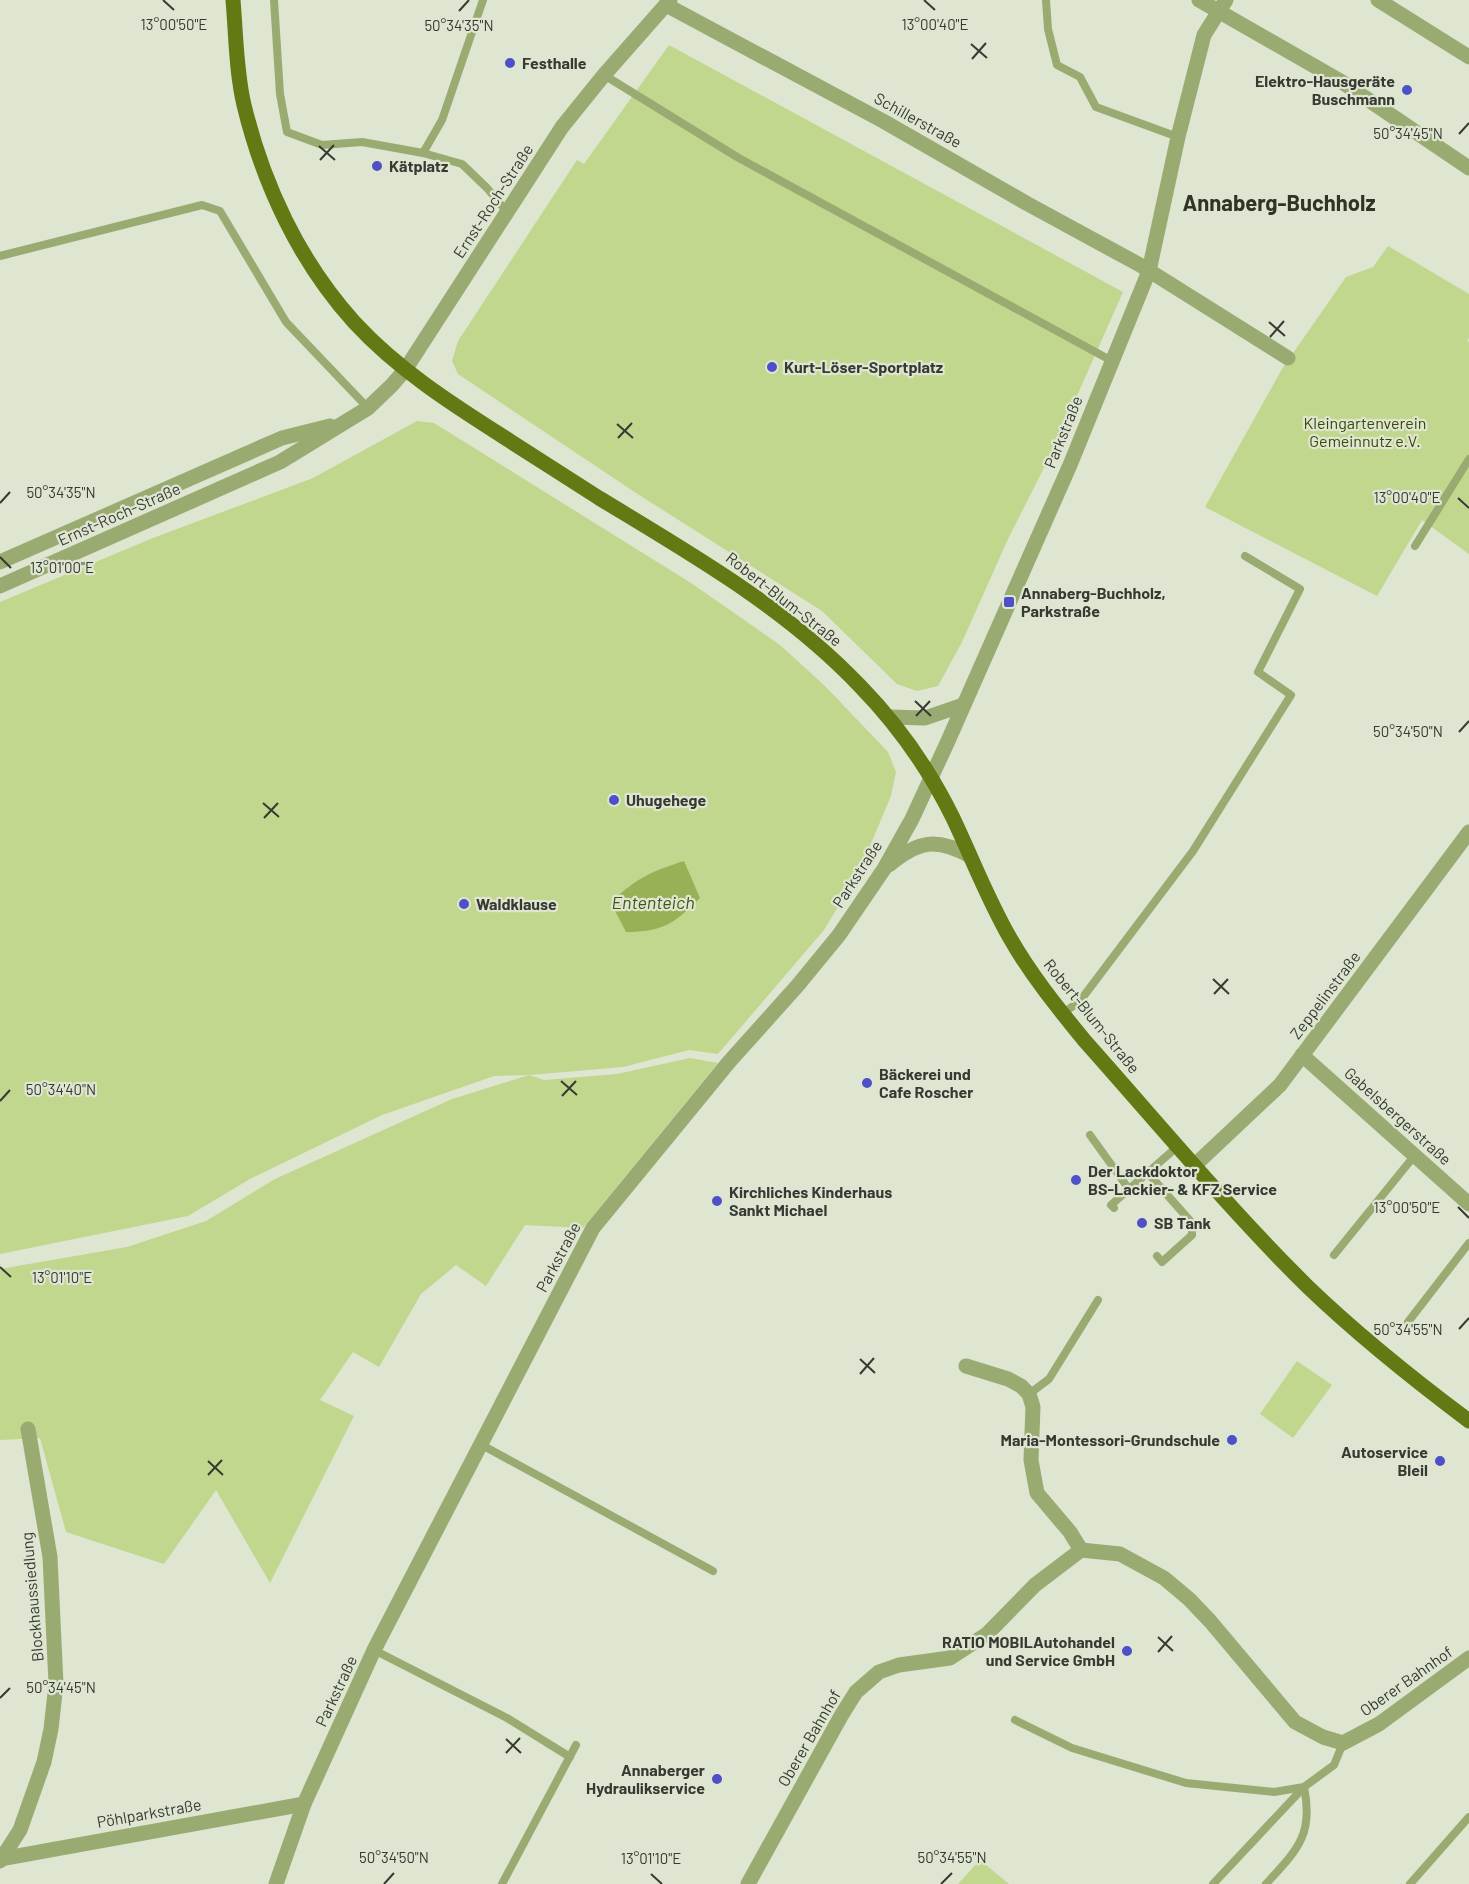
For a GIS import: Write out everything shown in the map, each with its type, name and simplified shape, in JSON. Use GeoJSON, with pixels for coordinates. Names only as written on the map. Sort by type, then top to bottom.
{"type":"FeatureCollection","features":[{"type":"Feature","properties":{"kind":"main road","name":"Robert-Blum-Straße"},"geometry":{"type":"LineString","coordinates":[[233,0],[243,101],[254,142],[279,207],[304,254],[332,295],[355,323],[405,369],[471,417],[596,496],[707,562],[758,597],[826,653],[889,717],[931,778],[1011,940],[1062,1014],[1195,1165],[1310,1288],[1373,1346],[1469,1421]]}},
{"type":"Feature","properties":{"kind":"street"},"geometry":{"type":"LineString","coordinates":[[1199,0],[1223,6],[1342,82],[1469,168]]}},
{"type":"Feature","properties":{"kind":"street"},"geometry":{"type":"LineString","coordinates":[[1378,0],[1469,57]]}},
{"type":"Feature","properties":{"kind":"street","name":"Ernst-Roch-Straße"},"geometry":{"type":"LineString","coordinates":[[0,586],[280,462],[368,408],[405,369],[562,127],[604,75],[668,3]]}},
{"type":"Feature","properties":{"kind":"street","name":"Schillerstraße"},"geometry":{"type":"LineString","coordinates":[[668,3],[1149,271]]}},
{"type":"Feature","properties":{"kind":"street","name":"Parkstraße"},"geometry":{"type":"LineString","coordinates":[[276,1884],[304,1804],[374,1650],[593,1228],[729,1062],[839,935],[884,869],[912,819],[1070,465],[1149,271],[1178,137],[1204,35],[1223,6]]}},
{"type":"Feature","properties":{"kind":"street"},"geometry":{"type":"LineString","coordinates":[[1149,271],[1288,358]]}},
{"type":"Feature","properties":{"kind":"street","name":"Ernst-Roch-Straße"},"geometry":{"type":"LineString","coordinates":[[0,562],[282,438],[347,421]]}},
{"type":"Feature","properties":{"kind":"street"},"geometry":{"type":"LineString","coordinates":[[889,717],[925,718],[963,705]]}},
{"type":"Feature","properties":{"kind":"street","name":"Zeppelinstraße"},"geometry":{"type":"LineString","coordinates":[[1195,1165],[1280,1085],[1469,832]]}},
{"type":"Feature","properties":{"kind":"street"},"geometry":{"type":"LineString","coordinates":[[884,869],[910,850],[931,844],[952,846],[970,856]]}},
{"type":"Feature","properties":{"kind":"street","name":"Gabelsbergerstraße"},"geometry":{"type":"LineString","coordinates":[[1302,1055],[1469,1204]]}},
{"type":"Feature","properties":{"kind":"street"},"geometry":{"type":"LineString","coordinates":[[966,1366],[1008,1378],[1029,1394],[1033,1407],[1031,1460],[1037,1493],[1070,1532],[1081,1550],[1120,1554],[1164,1578],[1210,1621],[1295,1722],[1323,1737],[1343,1743]]}},
{"type":"Feature","properties":{"kind":"street","name":"Blockhaussiedlung"},"geometry":{"type":"LineString","coordinates":[[0,1859],[20,1830],[44,1761],[51,1728],[56,1684],[50,1557],[28,1429]]}},
{"type":"Feature","properties":{"kind":"street","name":"Oberer Bahnhof"},"geometry":{"type":"LineString","coordinates":[[748,1884],[856,1692],[879,1672],[899,1665],[950,1658],[987,1634],[1035,1585],[1081,1550]]}},
{"type":"Feature","properties":{"kind":"street","name":"Oberer Bahnhof"},"geometry":{"type":"LineString","coordinates":[[1343,1743],[1379,1724],[1469,1658]]}},
{"type":"Feature","properties":{"kind":"street","name":"Pöhlparkstraße"},"geometry":{"type":"LineString","coordinates":[[0,1859],[304,1804]]}},
{"type":"Feature","properties":{"kind":"lane"},"geometry":{"type":"LineString","coordinates":[[274,0],[280,94],[287,132],[322,145],[362,142],[414,151],[462,164],[487,188],[507,212]]}},
{"type":"Feature","properties":{"kind":"lane"},"geometry":{"type":"LineString","coordinates":[[423,153],[442,120],[483,0]]}},
{"type":"Feature","properties":{"kind":"lane"},"geometry":{"type":"LineString","coordinates":[[1046,0],[1048,29],[1057,65],[1080,77],[1096,107],[1178,137]]}},
{"type":"Feature","properties":{"kind":"lane"},"geometry":{"type":"LineString","coordinates":[[604,75],[737,157],[1112,361]]}},
{"type":"Feature","properties":{"kind":"lane"},"geometry":{"type":"LineString","coordinates":[[0,256],[202,205],[220,211],[286,322],[368,408]]}},
{"type":"Feature","properties":{"kind":"lane"},"geometry":{"type":"LineString","coordinates":[[1414,546],[1469,459]]}},
{"type":"Feature","properties":{"kind":"lane"},"geometry":{"type":"LineString","coordinates":[[1062,1014],[1080,1000],[1192,851],[1291,694],[1258,672],[1300,589],[1245,556]]}},
{"type":"Feature","properties":{"kind":"lane"},"geometry":{"type":"LineString","coordinates":[[1090,1135],[1130,1191]]}},
{"type":"Feature","properties":{"kind":"lane"},"geometry":{"type":"LineString","coordinates":[[1114,1208],[1111,1204],[1130,1191],[1147,1172],[1178,1146]]}},
{"type":"Feature","properties":{"kind":"lane"},"geometry":{"type":"LineString","coordinates":[[1334,1255],[1415,1155]]}},
{"type":"Feature","properties":{"kind":"lane"},"geometry":{"type":"LineString","coordinates":[[1147,1172],[1192,1223],[1192,1235],[1177,1243],[1162,1262],[1157,1256]]}},
{"type":"Feature","properties":{"kind":"lane"},"geometry":{"type":"LineString","coordinates":[[1408,1322],[1469,1243]]}},
{"type":"Feature","properties":{"kind":"lane"},"geometry":{"type":"LineString","coordinates":[[1029,1394],[1049,1379],[1098,1300]]}},
{"type":"Feature","properties":{"kind":"lane"},"geometry":{"type":"LineString","coordinates":[[480,1444],[713,1571]]}},
{"type":"Feature","properties":{"kind":"lane"},"geometry":{"type":"LineString","coordinates":[[374,1650],[507,1718],[570,1756]]}},
{"type":"Feature","properties":{"kind":"lane"},"geometry":{"type":"LineString","coordinates":[[1015,1720],[1072,1748],[1186,1783],[1274,1792],[1304,1787]]}},
{"type":"Feature","properties":{"kind":"lane"},"geometry":{"type":"LineString","coordinates":[[1214,1884],[1304,1787],[1334,1765],[1343,1743]]}},
{"type":"Feature","properties":{"kind":"lane"},"geometry":{"type":"LineString","coordinates":[[502,1884],[576,1745]]}},
{"type":"Feature","properties":{"kind":"lane"},"geometry":{"type":"LineString","coordinates":[[1266,1884],[1292,1855],[1305,1831],[1308,1809],[1304,1787]]}},
{"type":"Feature","properties":{"kind":"lane"},"geometry":{"type":"LineString","coordinates":[[1410,1884],[1469,1817]]}},
{"type":"Feature","properties":{"kind":"green space","name":"Kurt-Löser-Sportplatz"},"geometry":{"type":"Polygon","coordinates":[[[669,45],[1123,292],[1053,450],[1008,539],[962,642],[938,686],[917,691],[897,684],[822,611],[636,493],[458,374],[452,361],[458,341],[577,160],[584,164],[669,45]]]}},
{"type":"Feature","properties":{"kind":"green space","name":"Kleingartenverein Gemeinnutz e.V."},"geometry":{"type":"Polygon","coordinates":[[[1388,246],[1469,294],[1469,338],[1467,341],[1469,342],[1469,554],[1422,520],[1377,596],[1205,507],[1282,369],[1346,277],[1373,267],[1388,246]]]}},
{"type":"Feature","properties":{"kind":"green space"},"geometry":{"type":"Polygon","coordinates":[[[417,421],[434,423],[691,583],[780,645],[825,686],[888,752],[896,772],[891,796],[858,874],[824,930],[718,1054],[689,1050],[623,1067],[494,1076],[382,1115],[250,1179],[188,1216],[0,1254],[0,602],[153,538],[313,478],[417,421]]]}},
{"type":"Feature","properties":{"kind":"green space"},"geometry":{"type":"Polygon","coordinates":[[[690,1058],[718,1063],[583,1228],[525,1225],[486,1286],[456,1265],[421,1294],[379,1367],[353,1352],[320,1400],[354,1416],[270,1583],[216,1490],[164,1564],[66,1532],[40,1438],[0,1440],[0,1269],[127,1247],[206,1221],[275,1179],[452,1099],[529,1075],[544,1080],[617,1074],[690,1058]]]}},
{"type":"Feature","properties":{"kind":"green space"},"geometry":{"type":"Polygon","coordinates":[[[1297,1361],[1332,1385],[1293,1438],[1260,1414],[1297,1361]]]}},
{"type":"Feature","properties":{"kind":"green space"},"geometry":{"type":"Polygon","coordinates":[[[980,1860],[1009,1884],[958,1884],[980,1860]]]}},
{"type":"Feature","properties":{"kind":"water","name":"Ententeich"},"geometry":{"type":"Polygon","coordinates":[[[684,861],[700,898],[668,924],[650,930],[626,932],[612,901],[645,876],[684,861]]]}},
{"type":"Feature","properties":{"kind":"place","name":"Festhalle"},"geometry":{"type":"Point","coordinates":[510,63]}},
{"type":"Feature","properties":{"kind":"place","name":"Elektro-Hausgeräte Buschmann"},"geometry":{"type":"Point","coordinates":[1407,90]}},
{"type":"Feature","properties":{"kind":"place","name":"Kätplatz"},"geometry":{"type":"Point","coordinates":[377,166]}},
{"type":"Feature","properties":{"kind":"place","name":"Kurt-Löser-Sportplatz"},"geometry":{"type":"Point","coordinates":[772,367]}},
{"type":"Feature","properties":{"kind":"place","name":"Annaberg-Buchholz, Parkstraße"},"geometry":{"type":"Point","coordinates":[1009,602]}},
{"type":"Feature","properties":{"kind":"place","name":"Uhugehege"},"geometry":{"type":"Point","coordinates":[614,800]}},
{"type":"Feature","properties":{"kind":"place","name":"Waldklause"},"geometry":{"type":"Point","coordinates":[464,904]}},
{"type":"Feature","properties":{"kind":"place","name":"Bäckerei und Cafe Roscher"},"geometry":{"type":"Point","coordinates":[867,1083]}},
{"type":"Feature","properties":{"kind":"place","name":"Der Lackdoktor BS-Lackier- & KFZ Service"},"geometry":{"type":"Point","coordinates":[1076,1180]}},
{"type":"Feature","properties":{"kind":"place","name":"Kirchliches Kinderhaus Sankt Michael"},"geometry":{"type":"Point","coordinates":[717,1201]}},
{"type":"Feature","properties":{"kind":"place","name":"SB Tank"},"geometry":{"type":"Point","coordinates":[1142,1223]}},
{"type":"Feature","properties":{"kind":"place","name":"Maria-Montessori-Grundschule"},"geometry":{"type":"Point","coordinates":[1232,1440]}},
{"type":"Feature","properties":{"kind":"place","name":"Autoservice Bleil"},"geometry":{"type":"Point","coordinates":[1440,1461]}},
{"type":"Feature","properties":{"kind":"place","name":"RATIO MOBILAutohandel und Service GmbH"},"geometry":{"type":"Point","coordinates":[1127,1651]}},
{"type":"Feature","properties":{"kind":"place","name":"Annaberger Hydraulikservice"},"geometry":{"type":"Point","coordinates":[717,1779]}},
{"type":"Feature","properties":{"kind":"district","name":"Annaberg-Buchholz"},"geometry":{"type":"Point","coordinates":[1279,203]}}]}
